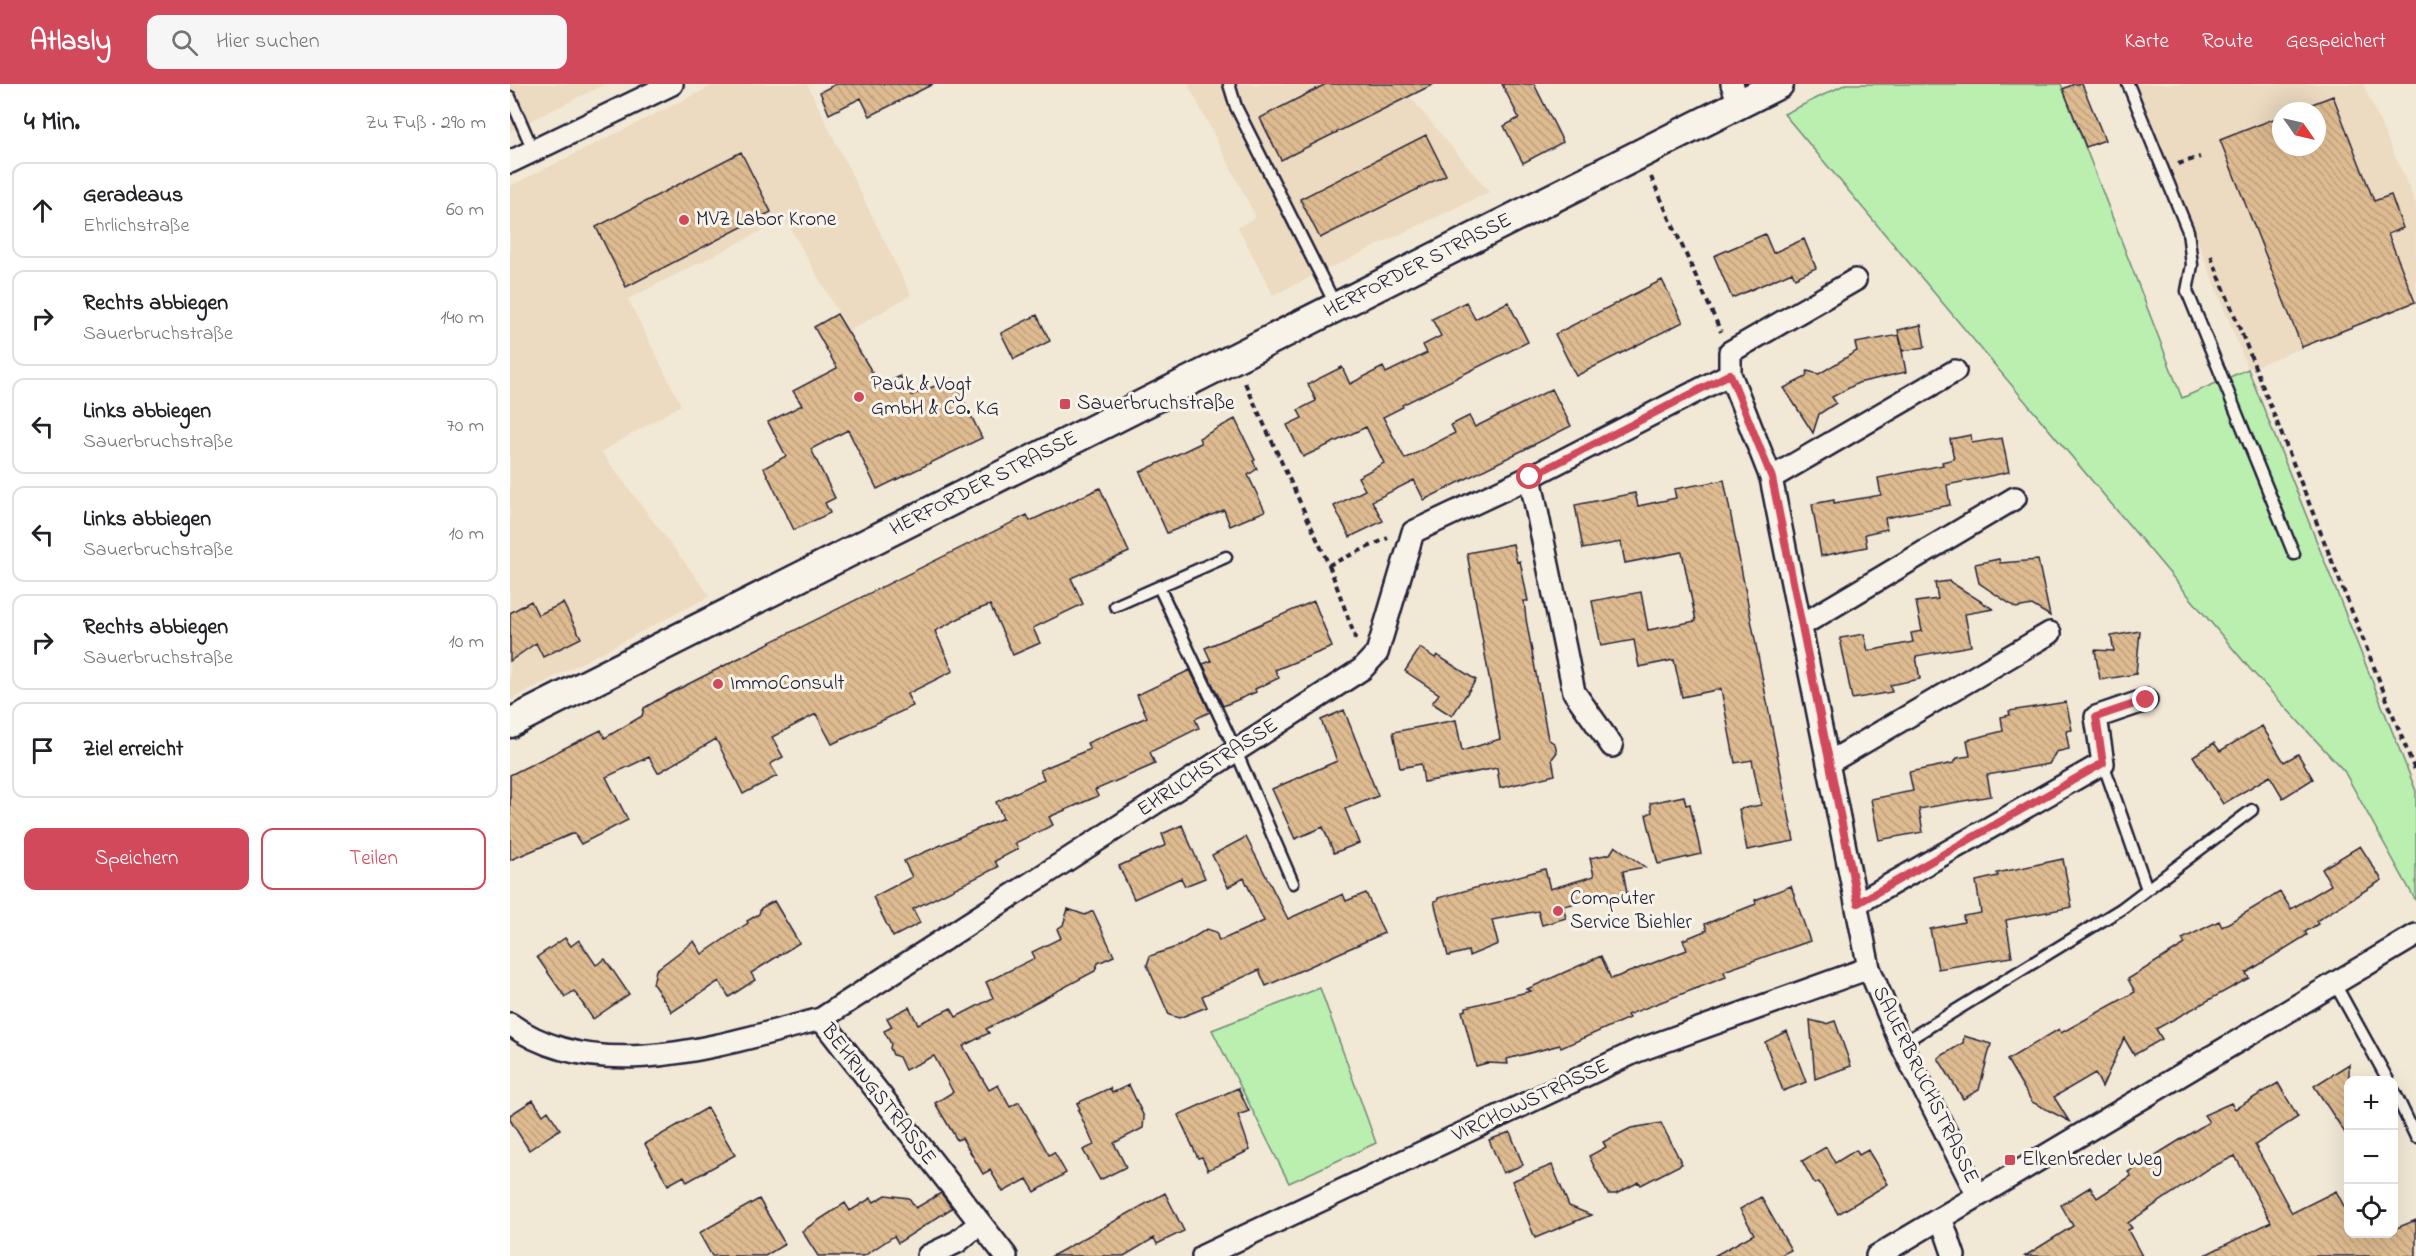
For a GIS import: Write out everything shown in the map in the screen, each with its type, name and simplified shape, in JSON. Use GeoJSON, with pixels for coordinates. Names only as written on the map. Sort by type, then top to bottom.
{"type":"FeatureCollection","features":[{"type":"Feature","properties":{"kind":"main road","name":"HERFORDER STRASSE"},"geometry":{"type":"LineString","coordinates":[[510,723],[1640,154],[1736,94],[1779,84]]}},
{"type":"Feature","properties":{"kind":"street"},"geometry":{"type":"LineString","coordinates":[[510,162],[661,86]]}},
{"type":"Feature","properties":{"kind":"street"},"geometry":{"type":"LineString","coordinates":[[1730,352],[1855,280]]}},
{"type":"Feature","properties":{"kind":"street","name":"SAUERBRUCHSTRASSE"},"geometry":{"type":"LineString","coordinates":[[1730,352],[1730,374],[1772,478],[1800,626],[1858,903],[1869,968],[1901,1044],[1978,1196]]}},
{"type":"Feature","properties":{"kind":"street"},"geometry":{"type":"LineString","coordinates":[[1772,478],[1955,371]]}},
{"type":"Feature","properties":{"kind":"street"},"geometry":{"type":"LineString","coordinates":[[1413,532],[1530,477],[1730,374]]}},
{"type":"Feature","properties":{"kind":"street"},"geometry":{"type":"LineString","coordinates":[[1530,477],[1574,692],[1612,747]]}},
{"type":"Feature","properties":{"kind":"street"},"geometry":{"type":"LineString","coordinates":[[1800,626],[2015,498]]}},
{"type":"Feature","properties":{"kind":"street","name":"EHRLICHSTRASSE"},"geometry":{"type":"LineString","coordinates":[[821,1019],[1235,749],[1362,669],[1377,653],[1413,532]]}},
{"type":"Feature","properties":{"kind":"street"},"geometry":{"type":"LineString","coordinates":[[1830,762],[2050,633]]}},
{"type":"Feature","properties":{"kind":"street"},"geometry":{"type":"LineString","coordinates":[[1858,903],[2103,763],[2096,717],[2146,700]]}},
{"type":"Feature","properties":{"kind":"street"},"geometry":{"type":"LineString","coordinates":[[1877,1256],[2416,935]]}},
{"type":"Feature","properties":{"kind":"street","name":"VIRCHOWSTRASSE"},"geometry":{"type":"LineString","coordinates":[[1203,1256],[1637,1051],[1869,968]]}},
{"type":"Feature","properties":{"kind":"street","name":"BEHRINGSTRASSE"},"geometry":{"type":"LineString","coordinates":[[510,1024],[531,1039],[596,1058],[692,1052],[821,1019],[1006,1256]]}},
{"type":"Feature","properties":{"kind":"street"},"geometry":{"type":"LineString","coordinates":[[1941,1218],[1954,1256]]}},
{"type":"Feature","properties":{"kind":"street"},"geometry":{"type":"LineString","coordinates":[[928,1256],[957,1242],[980,1224]]}},
{"type":"Feature","properties":{"kind":"lane"},"geometry":{"type":"LineString","coordinates":[[1229,84],[1236,107],[1336,307]]}},
{"type":"Feature","properties":{"kind":"lane"},"geometry":{"type":"LineString","coordinates":[[2128,84],[2188,231],[2192,265],[2187,291],[2294,554]]}},
{"type":"Feature","properties":{"kind":"lane"},"geometry":{"type":"LineString","coordinates":[[510,97],[533,150]]}},
{"type":"Feature","properties":{"kind":"lane"},"geometry":{"type":"LineString","coordinates":[[1114,606],[1226,558]]}},
{"type":"Feature","properties":{"kind":"lane"},"geometry":{"type":"LineString","coordinates":[[1159,587],[1235,749],[1293,884]]}},
{"type":"Feature","properties":{"kind":"lane"},"geometry":{"type":"LineString","coordinates":[[2103,763],[2147,889]]}},
{"type":"Feature","properties":{"kind":"lane"},"geometry":{"type":"LineString","coordinates":[[1901,1044],[2121,909],[2252,810]]}},
{"type":"Feature","properties":{"kind":"lane"},"geometry":{"type":"LineString","coordinates":[[2335,984],[2386,1076]]}},
{"type":"Feature","properties":{"kind":"lane"},"geometry":{"type":"LineString","coordinates":[[2398,1099],[2416,1137]]}},
{"type":"Feature","properties":{"kind":"path"},"geometry":{"type":"LineString","coordinates":[[1640,154],[1730,352]]}},
{"type":"Feature","properties":{"kind":"path"},"geometry":{"type":"LineString","coordinates":[[2180,176],[2175,165],[2200,157]]}},
{"type":"Feature","properties":{"kind":"path"},"geometry":{"type":"LineString","coordinates":[[2210,253],[2416,773]]}},
{"type":"Feature","properties":{"kind":"path"},"geometry":{"type":"LineString","coordinates":[[1234,358],[1329,565],[1355,637],[1350,649],[1362,669]]}},
{"type":"Feature","properties":{"kind":"path"},"geometry":{"type":"LineString","coordinates":[[1329,565],[1386,538],[1413,532]]}},
{"type":"Feature","properties":{"kind":"shaded area"},"geometry":{"type":"Polygon","coordinates":[[[510,84],[605,84],[510,131],[510,84]]]}},
{"type":"Feature","properties":{"kind":"shaded area"},"geometry":{"type":"Polygon","coordinates":[[[716,84],[807,84],[911,295],[849,331],[785,219],[628,299],[681,405],[601,452],[710,596],[510,700],[510,186],[716,84]]]}},
{"type":"Feature","properties":{"kind":"shaded area"},"geometry":{"type":"Polygon","coordinates":[[[1188,84],[1435,84],[1410,97],[1489,192],[1273,295],[1238,227],[1256,217],[1188,84]]]}},
{"type":"Feature","properties":{"kind":"shaded area"},"geometry":{"type":"Polygon","coordinates":[[[2135,84],[2363,84],[2416,204],[2416,303],[2248,369],[2135,84]]]}},
{"type":"Feature","properties":{"kind":"green space"},"geometry":{"type":"Polygon","coordinates":[[[1846,84],[2061,84],[2182,398],[2248,369],[2416,791],[2416,901],[2344,771],[2250,669],[1784,114],[1846,84]]]}},
{"type":"Feature","properties":{"kind":"green space"},"geometry":{"type":"Polygon","coordinates":[[[1320,988],[1376,1143],[1289,1183],[1212,1030],[1320,988]]]}},
{"type":"Feature","properties":{"kind":"building"},"geometry":{"type":"Polygon","coordinates":[[[836,84],[933,84],[870,116],[861,98],[829,114],[820,92],[836,84]]]}},
{"type":"Feature","properties":{"kind":"building"},"geometry":{"type":"Polygon","coordinates":[[[1326,84],[1434,84],[1281,160],[1260,118],[1326,84]]]}},
{"type":"Feature","properties":{"kind":"building"},"geometry":{"type":"Polygon","coordinates":[[[1502,84],[1534,84],[1563,142],[1523,163],[1504,126],[1519,118],[1502,84]]]}},
{"type":"Feature","properties":{"kind":"building"},"geometry":{"type":"Polygon","coordinates":[[[2074,84],[2082,84],[2105,140],[2086,147],[2063,89],[2074,84]]]}},
{"type":"Feature","properties":{"kind":"building"},"geometry":{"type":"Polygon","coordinates":[[[2333,96],[2374,201],[2391,195],[2403,228],[2388,234],[2415,302],[2302,347],[2220,140],[2272,120],[2272,156],[2326,156],[2326,102],[2317,102],[2333,96]]]}},
{"type":"Feature","properties":{"kind":"building"},"geometry":{"type":"Polygon","coordinates":[[[1426,135],[1446,175],[1320,238],[1300,199],[1426,135]]]}},
{"type":"Feature","properties":{"kind":"building","name":"MVZ Labor Krone"},"geometry":{"type":"Polygon","coordinates":[[[741,152],[771,212],[626,287],[596,227],[741,152]]]}},
{"type":"Feature","properties":{"kind":"building"},"geometry":{"type":"Polygon","coordinates":[[[1765,234],[1773,253],[1804,239],[1816,268],[1795,278],[1792,272],[1732,298],[1714,256],[1765,234]]]}},
{"type":"Feature","properties":{"kind":"building"},"geometry":{"type":"Polygon","coordinates":[[[1662,280],[1683,322],[1576,376],[1555,334],[1662,280]]]}},
{"type":"Feature","properties":{"kind":"building"},"geometry":{"type":"Polygon","coordinates":[[[1466,302],[1475,319],[1508,302],[1528,342],[1402,405],[1403,407],[1383,417],[1405,459],[1455,433],[1451,425],[1469,416],[1475,427],[1552,389],[1571,426],[1424,500],[1414,480],[1372,501],[1383,521],[1350,537],[1334,506],[1365,490],[1358,477],[1384,463],[1366,427],[1303,457],[1287,425],[1302,418],[1298,410],[1316,401],[1308,384],[1342,367],[1350,384],[1383,367],[1386,373],[1427,353],[1423,345],[1441,336],[1432,319],[1466,302]]]}},
{"type":"Feature","properties":{"kind":"building"},"geometry":{"type":"Polygon","coordinates":[[[837,314],[881,387],[900,376],[912,395],[953,379],[982,438],[877,489],[848,430],[811,449],[835,498],[825,503],[830,513],[794,530],[764,468],[786,456],[768,422],[802,405],[793,391],[837,368],[814,327],[837,314]]]}},
{"type":"Feature","properties":{"kind":"building"},"geometry":{"type":"Polygon","coordinates":[[[1037,315],[1050,341],[1014,359],[1001,333],[1037,315]]]}},
{"type":"Feature","properties":{"kind":"building"},"geometry":{"type":"Polygon","coordinates":[[[1921,325],[1925,347],[1903,351],[1898,330],[1921,325]]]}},
{"type":"Feature","properties":{"kind":"building"},"geometry":{"type":"Polygon","coordinates":[[[1899,335],[1906,372],[1858,383],[1832,397],[1836,403],[1819,414],[1813,433],[1784,388],[1806,377],[1807,371],[1819,374],[1857,351],[1855,343],[1899,335]]]}},
{"type":"Feature","properties":{"kind":"building"},"geometry":{"type":"Polygon","coordinates":[[[1235,419],[1255,460],[1253,461],[1257,469],[1248,475],[1265,511],[1230,526],[1224,510],[1167,533],[1140,472],[1201,443],[1199,438],[1235,419]]]}},
{"type":"Feature","properties":{"kind":"building"},"geometry":{"type":"Polygon","coordinates":[[[1971,435],[1972,443],[2002,438],[2009,472],[1947,485],[1950,505],[1885,518],[1887,529],[1865,534],[1867,547],[1821,556],[1812,504],[1834,500],[1834,503],[1881,495],[1878,478],[1943,465],[1942,462],[1954,459],[1950,439],[1971,435]]]}},
{"type":"Feature","properties":{"kind":"building"},"geometry":{"type":"Polygon","coordinates":[[[1724,480],[1794,841],[1747,850],[1739,809],[1761,805],[1752,760],[1735,763],[1721,689],[1682,697],[1674,660],[1639,667],[1634,640],[1601,646],[1592,601],[1641,592],[1648,630],[1696,621],[1682,552],[1625,563],[1621,542],[1583,549],[1575,505],[1635,493],[1638,506],[1676,498],[1674,489],[1724,480]]]}},
{"type":"Feature","properties":{"kind":"building"},"geometry":{"type":"Polygon","coordinates":[[[1100,488],[1129,552],[1071,578],[1083,604],[1033,628],[1040,643],[1013,655],[990,605],[971,612],[935,631],[953,671],[907,694],[913,706],[832,744],[816,714],[772,737],[783,757],[770,764],[777,776],[743,794],[716,739],[658,773],[649,757],[606,777],[628,820],[581,844],[574,833],[510,860],[510,775],[601,730],[605,738],[642,716],[644,708],[661,698],[753,651],[1027,515],[1030,521],[1100,488]]]}},
{"type":"Feature","properties":{"kind":"building"},"geometry":{"type":"Polygon","coordinates":[[[1513,544],[1517,562],[1520,561],[1528,601],[1524,601],[1526,619],[1548,739],[1555,744],[1557,752],[1552,759],[1555,775],[1500,788],[1497,768],[1424,782],[1421,764],[1400,768],[1393,732],[1456,720],[1462,751],[1500,739],[1467,553],[1513,544]]]}},
{"type":"Feature","properties":{"kind":"building"},"geometry":{"type":"Polygon","coordinates":[[[1999,559],[2000,563],[2038,560],[2050,616],[2032,605],[2016,608],[1979,583],[1975,564],[1999,559]]]}},
{"type":"Feature","properties":{"kind":"building"},"geometry":{"type":"Polygon","coordinates":[[[1949,581],[1993,609],[1965,614],[1971,646],[1916,656],[1920,679],[1890,685],[1892,692],[1852,699],[1840,638],[1864,634],[1868,651],[1913,642],[1911,633],[1922,631],[1916,602],[1938,599],[1935,583],[1949,581]]]}},
{"type":"Feature","properties":{"kind":"building"},"geometry":{"type":"Polygon","coordinates":[[[531,601],[538,615],[563,603],[581,638],[543,657],[536,643],[510,661],[510,613],[531,601]]]}},
{"type":"Feature","properties":{"kind":"building"},"geometry":{"type":"Polygon","coordinates":[[[1314,601],[1332,647],[1275,670],[1279,678],[1255,689],[1256,692],[1223,706],[1203,664],[1211,661],[1205,648],[1314,601]]]}},
{"type":"Feature","properties":{"kind":"building"},"geometry":{"type":"Polygon","coordinates":[[[2140,631],[2136,674],[2100,680],[2095,650],[2114,651],[2111,636],[2140,631]]]}},
{"type":"Feature","properties":{"kind":"building"},"geometry":{"type":"Polygon","coordinates":[[[1420,648],[1435,658],[1437,655],[1476,680],[1452,716],[1432,703],[1439,694],[1405,671],[1420,648]]]}},
{"type":"Feature","properties":{"kind":"building"},"geometry":{"type":"Polygon","coordinates":[[[1190,670],[1210,712],[1195,719],[1199,728],[1150,752],[1155,764],[1095,790],[1098,796],[1049,817],[1053,825],[1015,843],[1018,849],[995,861],[998,867],[913,909],[920,923],[893,937],[873,897],[912,877],[904,861],[1003,818],[996,802],[1044,779],[1040,770],[1090,749],[1087,743],[1147,717],[1137,695],[1190,670]]]}},
{"type":"Feature","properties":{"kind":"building"},"geometry":{"type":"Polygon","coordinates":[[[2066,702],[2072,730],[2066,731],[2069,749],[2056,752],[2049,764],[1987,775],[1991,796],[1919,809],[1923,832],[1879,840],[1871,799],[1913,791],[1909,772],[1954,763],[1957,758],[1970,756],[1967,740],[2003,731],[2001,717],[2010,715],[2009,711],[2066,702]]]}},
{"type":"Feature","properties":{"kind":"building"},"geometry":{"type":"Polygon","coordinates":[[[1344,710],[1378,796],[1345,809],[1359,843],[1334,853],[1323,827],[1295,839],[1272,789],[1337,761],[1321,720],[1344,710]]]}},
{"type":"Feature","properties":{"kind":"building"},"geometry":{"type":"Polygon","coordinates":[[[2262,726],[2284,762],[2298,754],[2313,779],[2283,798],[2270,776],[2223,804],[2193,756],[2214,743],[2220,751],[2262,726]]]}},
{"type":"Feature","properties":{"kind":"building"},"geometry":{"type":"Polygon","coordinates":[[[1684,796],[1686,805],[1690,804],[1701,854],[1658,864],[1646,815],[1652,812],[1650,803],[1684,796]]]}},
{"type":"Feature","properties":{"kind":"building"},"geometry":{"type":"Polygon","coordinates":[[[1182,825],[1205,878],[1185,886],[1181,878],[1134,899],[1119,866],[1166,845],[1162,834],[1182,825]]]}},
{"type":"Feature","properties":{"kind":"building"},"geometry":{"type":"Polygon","coordinates":[[[1246,837],[1288,919],[1343,894],[1346,901],[1366,893],[1384,933],[1266,986],[1259,970],[1202,996],[1207,1007],[1179,1018],[1169,1015],[1147,965],[1150,956],[1179,946],[1207,929],[1216,932],[1219,941],[1264,921],[1244,878],[1228,887],[1212,855],[1246,837]]]}},
{"type":"Feature","properties":{"kind":"building"},"geometry":{"type":"Polygon","coordinates":[[[1615,846],[1645,867],[1623,871],[1627,893],[1563,906],[1566,918],[1542,925],[1538,911],[1492,920],[1498,944],[1469,956],[1468,951],[1448,956],[1434,901],[1438,898],[1545,869],[1550,889],[1594,876],[1590,858],[1610,854],[1615,846]]]}},
{"type":"Feature","properties":{"kind":"building"},"geometry":{"type":"Polygon","coordinates":[[[2360,846],[2382,880],[2316,921],[2318,924],[2305,932],[2307,935],[2246,973],[2249,978],[2156,1029],[2162,1039],[2134,1055],[2124,1038],[2102,1087],[2095,1073],[2054,1097],[2069,1121],[2032,1102],[2007,1060],[2059,1029],[2061,1033],[2135,992],[2128,979],[2185,944],[2182,939],[2219,921],[2222,927],[2280,892],[2291,909],[2331,885],[2322,869],[2360,846]]]}},
{"type":"Feature","properties":{"kind":"building"},"geometry":{"type":"Polygon","coordinates":[[[2063,859],[2072,907],[2006,920],[2012,957],[1938,969],[1930,929],[1964,922],[1963,916],[1981,913],[1976,881],[1998,876],[1997,873],[2063,859]]]}},
{"type":"Feature","properties":{"kind":"building"},"geometry":{"type":"Polygon","coordinates":[[[1791,886],[1810,941],[1724,971],[1726,977],[1627,1015],[1629,1018],[1561,1048],[1560,1045],[1507,1059],[1508,1064],[1487,1063],[1476,1066],[1462,1011],[1466,1010],[1466,1007],[1531,991],[1527,989],[1601,956],[1611,979],[1687,950],[1683,940],[1707,930],[1705,924],[1756,904],[1755,900],[1791,886]]]}},
{"type":"Feature","properties":{"kind":"building"},"geometry":{"type":"Polygon","coordinates":[[[774,901],[799,943],[751,973],[755,980],[729,997],[719,981],[672,1012],[653,984],[656,970],[694,941],[702,954],[748,923],[747,921],[759,914],[761,908],[774,901]]]}},
{"type":"Feature","properties":{"kind":"building"},"geometry":{"type":"Polygon","coordinates":[[[1068,909],[1085,915],[1093,911],[1114,956],[1098,963],[1095,971],[986,1029],[989,1033],[963,1046],[989,1090],[998,1085],[1010,1107],[1019,1102],[1049,1155],[1054,1152],[1066,1173],[1035,1192],[1027,1179],[1003,1192],[990,1170],[983,1174],[962,1138],[957,1140],[935,1103],[953,1092],[934,1056],[905,1070],[899,1057],[893,1055],[891,1044],[884,1031],[892,1027],[887,1018],[909,1007],[918,1024],[951,1008],[956,1017],[993,998],[986,982],[1035,958],[1032,952],[1061,938],[1057,929],[1063,925],[1068,909]]]}},
{"type":"Feature","properties":{"kind":"building"},"geometry":{"type":"Polygon","coordinates":[[[565,938],[571,946],[579,940],[596,965],[605,959],[629,994],[593,1019],[574,991],[565,997],[537,957],[565,938]]]}},
{"type":"Feature","properties":{"kind":"building"},"geometry":{"type":"Polygon","coordinates":[[[1810,1020],[1826,1024],[1835,1021],[1851,1066],[1815,1079],[1810,1020]]]}},
{"type":"Feature","properties":{"kind":"building"},"geometry":{"type":"Polygon","coordinates":[[[1787,1031],[1806,1082],[1783,1091],[1765,1042],[1787,1031]]]}},
{"type":"Feature","properties":{"kind":"building"},"geometry":{"type":"Polygon","coordinates":[[[1964,1036],[1991,1044],[1979,1090],[1963,1099],[1938,1058],[1963,1043],[1964,1036]]]}},
{"type":"Feature","properties":{"kind":"building"},"geometry":{"type":"Polygon","coordinates":[[[2349,1064],[2349,1076],[2344,1076],[2344,1131],[2314,1086],[2349,1064]]]}},
{"type":"Feature","properties":{"kind":"building"},"geometry":{"type":"Polygon","coordinates":[[[2278,1083],[2298,1117],[2255,1145],[2292,1213],[2336,1191],[2344,1206],[2344,1238],[2398,1238],[2398,1227],[2416,1220],[2416,1256],[2203,1256],[2271,1222],[2235,1156],[2210,1168],[2128,1223],[2132,1228],[2128,1230],[2142,1256],[2025,1256],[2073,1226],[2061,1205],[2090,1187],[2097,1198],[2131,1176],[2128,1172],[2209,1122],[2204,1115],[2231,1103],[2235,1109],[2278,1083]]]}},
{"type":"Feature","properties":{"kind":"building"},"geometry":{"type":"Polygon","coordinates":[[[1129,1085],[1144,1117],[1143,1128],[1114,1143],[1126,1167],[1100,1180],[1083,1150],[1094,1145],[1077,1103],[1110,1088],[1112,1093],[1129,1085]]]}},
{"type":"Feature","properties":{"kind":"building"},"geometry":{"type":"Polygon","coordinates":[[[1238,1088],[1249,1111],[1238,1115],[1250,1150],[1208,1170],[1202,1157],[1198,1158],[1178,1115],[1238,1088]]]}},
{"type":"Feature","properties":{"kind":"building"},"geometry":{"type":"Polygon","coordinates":[[[533,1100],[543,1115],[548,1111],[560,1129],[529,1150],[510,1120],[510,1115],[533,1100]]]}},
{"type":"Feature","properties":{"kind":"building"},"geometry":{"type":"Polygon","coordinates":[[[707,1108],[735,1155],[687,1182],[684,1176],[668,1185],[645,1144],[707,1108]]]}},
{"type":"Feature","properties":{"kind":"building"},"geometry":{"type":"Polygon","coordinates":[[[1661,1123],[1682,1164],[1641,1185],[1639,1182],[1616,1194],[1608,1194],[1589,1156],[1606,1147],[1603,1142],[1631,1128],[1661,1123]]]}},
{"type":"Feature","properties":{"kind":"building"},"geometry":{"type":"Polygon","coordinates":[[[1510,1132],[1523,1165],[1503,1173],[1489,1140],[1510,1132]]]}},
{"type":"Feature","properties":{"kind":"building"},"geometry":{"type":"Polygon","coordinates":[[[1826,1147],[1835,1163],[1856,1150],[1859,1155],[1868,1150],[1888,1184],[1838,1214],[1819,1182],[1815,1184],[1802,1161],[1826,1147]]]}},
{"type":"Feature","properties":{"kind":"building"},"geometry":{"type":"Polygon","coordinates":[[[1552,1165],[1569,1206],[1591,1215],[1535,1238],[1512,1181],[1552,1165]]]}},
{"type":"Feature","properties":{"kind":"building"},"geometry":{"type":"Polygon","coordinates":[[[941,1193],[952,1208],[898,1243],[894,1236],[864,1256],[818,1256],[802,1231],[845,1203],[850,1211],[871,1198],[874,1202],[886,1195],[909,1198],[916,1208],[941,1193]]]}},
{"type":"Feature","properties":{"kind":"building"},"geometry":{"type":"Polygon","coordinates":[[[1165,1193],[1184,1231],[1157,1244],[1154,1238],[1124,1256],[1052,1256],[1165,1193]]]}},
{"type":"Feature","properties":{"kind":"building"},"geometry":{"type":"Polygon","coordinates":[[[1761,1197],[1791,1250],[1779,1256],[1714,1256],[1754,1234],[1740,1209],[1761,1197]]]}},
{"type":"Feature","properties":{"kind":"building"},"geometry":{"type":"Polygon","coordinates":[[[759,1199],[785,1244],[765,1256],[712,1256],[699,1233],[759,1199]]]}},
{"type":"Feature","properties":{"kind":"place","name":"MVZ Labor Krone"},"geometry":{"type":"Point","coordinates":[684,220]}},
{"type":"Feature","properties":{"kind":"place","name":"Pauk & Vogt GmbH & Co. KG"},"geometry":{"type":"Point","coordinates":[859,397]}},
{"type":"Feature","properties":{"kind":"place","name":"Sauerbruchstraße"},"geometry":{"type":"Point","coordinates":[1065,404]}},
{"type":"Feature","properties":{"kind":"place","name":"ImmoConsult"},"geometry":{"type":"Point","coordinates":[718,684]}},
{"type":"Feature","properties":{"kind":"place","name":"Computer Service Biehler"},"geometry":{"type":"Point","coordinates":[1558,911]}},
{"type":"Feature","properties":{"kind":"place","name":"Elkenbreder Weg"},"geometry":{"type":"Point","coordinates":[2010,1160]}},
{"type":"Feature","properties":{"kind":"route"},"geometry":{"type":"LineString","coordinates":[[1530,477],[1730,374],[1772,478],[1800,626],[1858,903],[2103,763],[2096,717],[2146,700]]}}]}
